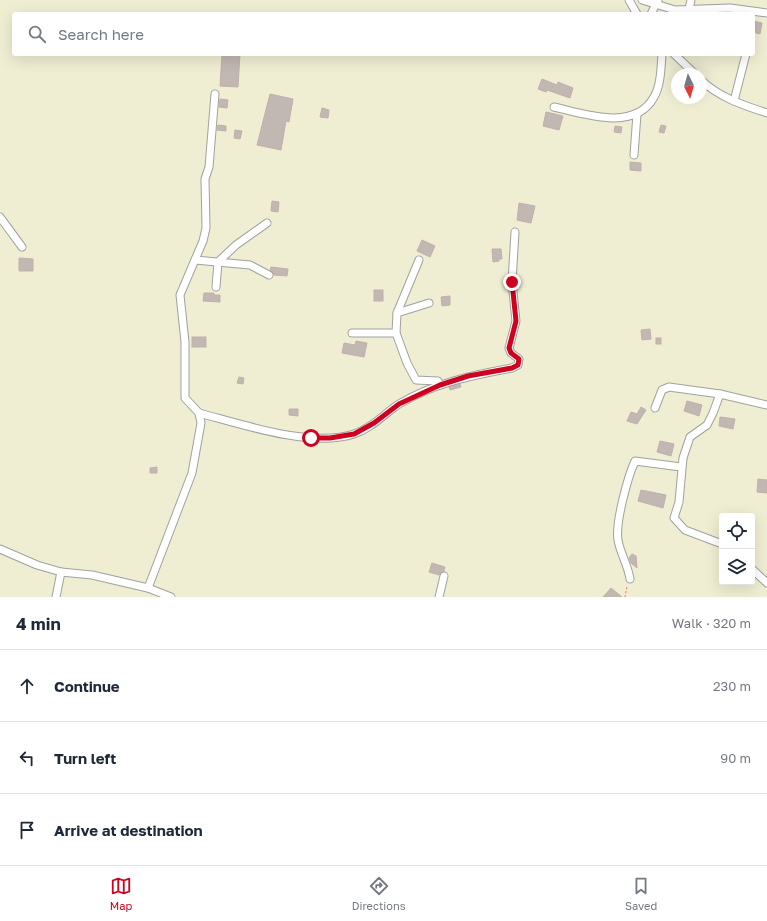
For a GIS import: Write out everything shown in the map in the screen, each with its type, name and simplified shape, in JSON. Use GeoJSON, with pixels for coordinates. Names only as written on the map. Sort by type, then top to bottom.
{"type":"FeatureCollection","features":[{"type":"Feature","properties":{"kind":"street"},"geometry":{"type":"LineString","coordinates":[[629,0],[636,12]]}},
{"type":"Feature","properties":{"kind":"street"},"geometry":{"type":"LineString","coordinates":[[642,0],[657,3],[676,10],[730,8],[767,13]]}},
{"type":"Feature","properties":{"kind":"street"},"geometry":{"type":"LineString","coordinates":[[689,9],[690,0]]}},
{"type":"Feature","properties":{"kind":"street"},"geometry":{"type":"LineString","coordinates":[[652,12],[657,3]]}},
{"type":"Feature","properties":{"kind":"street"},"geometry":{"type":"LineString","coordinates":[[554,107],[600,116],[621,118],[637,114],[655,96],[662,56]]}},
{"type":"Feature","properties":{"kind":"street"},"geometry":{"type":"LineString","coordinates":[[676,56],[689,68]]}},
{"type":"Feature","properties":{"kind":"street"},"geometry":{"type":"LineString","coordinates":[[734,101],[746,56]]}},
{"type":"Feature","properties":{"kind":"street"},"geometry":{"type":"LineString","coordinates":[[707,86],[713,91],[734,101],[767,113]]}},
{"type":"Feature","properties":{"kind":"street"},"geometry":{"type":"LineString","coordinates":[[148,588],[192,473],[201,423],[198,413],[185,398],[185,342],[180,295],[203,241],[206,228],[205,179],[209,167],[215,94]]}},
{"type":"Feature","properties":{"kind":"street"},"geometry":{"type":"LineString","coordinates":[[634,155],[637,114]]}},
{"type":"Feature","properties":{"kind":"street"},"geometry":{"type":"LineString","coordinates":[[0,217],[22,247]]}},
{"type":"Feature","properties":{"kind":"street"},"geometry":{"type":"LineString","coordinates":[[216,287],[218,262],[236,245],[267,224]]}},
{"type":"Feature","properties":{"kind":"street"},"geometry":{"type":"LineString","coordinates":[[198,413],[294,436],[330,438],[354,434],[374,423],[399,404],[440,385],[468,376],[512,368],[520,362],[519,359],[511,353],[509,348],[516,321],[512,282],[515,232]]}},
{"type":"Feature","properties":{"kind":"street"},"geometry":{"type":"LineString","coordinates":[[195,260],[250,265],[269,275]]}},
{"type":"Feature","properties":{"kind":"street"},"geometry":{"type":"LineString","coordinates":[[419,260],[397,313],[396,333],[407,363],[416,380],[434,380],[438,381],[440,385]]}},
{"type":"Feature","properties":{"kind":"street"},"geometry":{"type":"LineString","coordinates":[[397,313],[429,303]]}},
{"type":"Feature","properties":{"kind":"street"},"geometry":{"type":"LineString","coordinates":[[352,333],[396,333]]}},
{"type":"Feature","properties":{"kind":"street"},"geometry":{"type":"LineString","coordinates":[[655,408],[662,390],[669,387],[720,394],[767,405]]}},
{"type":"Feature","properties":{"kind":"street"},"geometry":{"type":"LineString","coordinates":[[719,543],[685,530],[674,518],[679,502],[682,483],[681,467],[690,438],[707,425],[720,394]]}},
{"type":"Feature","properties":{"kind":"street"},"geometry":{"type":"LineString","coordinates":[[630,578],[628,566],[618,541],[617,533],[618,520],[631,470],[635,461],[681,467]]}},
{"type":"Feature","properties":{"kind":"street"},"geometry":{"type":"LineString","coordinates":[[0,549],[37,565],[61,572],[92,575],[148,588],[171,597]]}},
{"type":"Feature","properties":{"kind":"street"},"geometry":{"type":"LineString","coordinates":[[56,597],[61,572]]}},
{"type":"Feature","properties":{"kind":"street"},"geometry":{"type":"LineString","coordinates":[[755,572],[767,583]]}},
{"type":"Feature","properties":{"kind":"street"},"geometry":{"type":"LineString","coordinates":[[440,597],[444,576]]}},
{"type":"Feature","properties":{"kind":"path"},"geometry":{"type":"LineString","coordinates":[[625,597],[630,578]]}},
{"type":"Feature","properties":{"kind":"shaded area"},"geometry":{"type":"Polygon","coordinates":[[[0,0],[767,0],[767,597],[0,597],[0,0]]]}},
{"type":"Feature","properties":{"kind":"building"},"geometry":{"type":"Polygon","coordinates":[[[755,21],[762,23],[760,34],[755,33],[755,21]]]}},
{"type":"Feature","properties":{"kind":"building"},"geometry":{"type":"Polygon","coordinates":[[[222,56],[240,56],[238,87],[220,86],[222,56]]]}},
{"type":"Feature","properties":{"kind":"building"},"geometry":{"type":"Polygon","coordinates":[[[542,79],[557,85],[558,82],[573,88],[570,98],[547,90],[546,92],[538,89],[542,79]]]}},
{"type":"Feature","properties":{"kind":"building"},"geometry":{"type":"Polygon","coordinates":[[[270,94],[293,99],[289,122],[286,121],[281,150],[257,145],[270,94]]]}},
{"type":"Feature","properties":{"kind":"building"},"geometry":{"type":"Polygon","coordinates":[[[220,99],[228,100],[227,108],[219,107],[220,99]]]}},
{"type":"Feature","properties":{"kind":"building"},"geometry":{"type":"Polygon","coordinates":[[[322,108],[329,110],[328,118],[320,117],[322,108]]]}},
{"type":"Feature","properties":{"kind":"building"},"geometry":{"type":"Polygon","coordinates":[[[546,112],[563,116],[559,130],[543,126],[546,112]]]}},
{"type":"Feature","properties":{"kind":"building"},"geometry":{"type":"Polygon","coordinates":[[[218,125],[226,126],[226,131],[217,130],[218,125]]]}},
{"type":"Feature","properties":{"kind":"building"},"geometry":{"type":"Polygon","coordinates":[[[661,125],[666,126],[664,133],[659,132],[661,125]]]}},
{"type":"Feature","properties":{"kind":"building"},"geometry":{"type":"Polygon","coordinates":[[[615,126],[622,127],[621,133],[614,132],[615,126]]]}},
{"type":"Feature","properties":{"kind":"building"},"geometry":{"type":"Polygon","coordinates":[[[235,130],[242,131],[240,139],[234,138],[235,130]]]}},
{"type":"Feature","properties":{"kind":"building"},"geometry":{"type":"Polygon","coordinates":[[[630,162],[641,163],[641,171],[630,170],[630,162]]]}},
{"type":"Feature","properties":{"kind":"building"},"geometry":{"type":"Polygon","coordinates":[[[272,201],[279,202],[278,212],[271,211],[272,201]]]}},
{"type":"Feature","properties":{"kind":"building"},"geometry":{"type":"Polygon","coordinates":[[[519,203],[535,206],[531,223],[517,220],[519,203]]]}},
{"type":"Feature","properties":{"kind":"building"},"geometry":{"type":"Polygon","coordinates":[[[422,240],[435,246],[430,257],[417,251],[422,240]]]}},
{"type":"Feature","properties":{"kind":"building"},"geometry":{"type":"Polygon","coordinates":[[[492,249],[501,249],[502,259],[493,262],[492,249]]]}},
{"type":"Feature","properties":{"kind":"building"},"geometry":{"type":"Polygon","coordinates":[[[19,258],[33,259],[33,271],[19,271],[19,258]]]}},
{"type":"Feature","properties":{"kind":"building"},"geometry":{"type":"Polygon","coordinates":[[[271,267],[288,269],[287,276],[274,275],[270,270],[271,267]]]}},
{"type":"Feature","properties":{"kind":"building"},"geometry":{"type":"Polygon","coordinates":[[[374,290],[383,290],[383,301],[374,301],[374,290]]]}},
{"type":"Feature","properties":{"kind":"building"},"geometry":{"type":"Polygon","coordinates":[[[204,293],[214,293],[214,295],[220,295],[220,302],[203,301],[204,293]]]}},
{"type":"Feature","properties":{"kind":"building"},"geometry":{"type":"Polygon","coordinates":[[[450,296],[450,305],[442,306],[441,297],[450,296]]]}},
{"type":"Feature","properties":{"kind":"building"},"geometry":{"type":"Polygon","coordinates":[[[650,329],[651,339],[642,340],[641,330],[650,329]]]}},
{"type":"Feature","properties":{"kind":"building"},"geometry":{"type":"Polygon","coordinates":[[[192,337],[206,337],[206,347],[192,347],[192,337]]]}},
{"type":"Feature","properties":{"kind":"building"},"geometry":{"type":"Polygon","coordinates":[[[656,338],[661,338],[661,344],[656,344],[656,338]]]}},
{"type":"Feature","properties":{"kind":"building"},"geometry":{"type":"Polygon","coordinates":[[[356,341],[367,343],[364,357],[342,353],[344,343],[355,345],[356,341]]]}},
{"type":"Feature","properties":{"kind":"building"},"geometry":{"type":"Polygon","coordinates":[[[239,377],[244,378],[243,384],[237,383],[239,377]]]}},
{"type":"Feature","properties":{"kind":"building"},"geometry":{"type":"Polygon","coordinates":[[[460,384],[461,387],[450,390],[449,387],[460,384]]]}},
{"type":"Feature","properties":{"kind":"building"},"geometry":{"type":"Polygon","coordinates":[[[687,401],[702,405],[699,416],[684,411],[687,401]]]}},
{"type":"Feature","properties":{"kind":"building"},"geometry":{"type":"Polygon","coordinates":[[[641,407],[646,410],[637,424],[627,421],[631,412],[637,414],[641,407]]]}},
{"type":"Feature","properties":{"kind":"building"},"geometry":{"type":"Polygon","coordinates":[[[289,409],[298,409],[298,416],[289,415],[289,409]]]}},
{"type":"Feature","properties":{"kind":"building"},"geometry":{"type":"Polygon","coordinates":[[[720,417],[735,419],[733,429],[719,426],[720,417]]]}},
{"type":"Feature","properties":{"kind":"building"},"geometry":{"type":"Polygon","coordinates":[[[660,441],[674,444],[671,456],[657,452],[660,441]]]}},
{"type":"Feature","properties":{"kind":"building"},"geometry":{"type":"Polygon","coordinates":[[[157,467],[157,473],[150,473],[150,468],[157,467]]]}},
{"type":"Feature","properties":{"kind":"building"},"geometry":{"type":"Polygon","coordinates":[[[758,479],[767,480],[767,493],[757,492],[758,479]]]}},
{"type":"Feature","properties":{"kind":"building"},"geometry":{"type":"Polygon","coordinates":[[[641,490],[666,495],[663,508],[638,501],[641,490]]]}},
{"type":"Feature","properties":{"kind":"building"},"geometry":{"type":"Polygon","coordinates":[[[632,554],[636,556],[637,568],[631,563],[629,558],[632,554]]]}},
{"type":"Feature","properties":{"kind":"building"},"geometry":{"type":"Polygon","coordinates":[[[432,563],[445,567],[444,571],[439,575],[429,572],[432,563]]]}},
{"type":"Feature","properties":{"kind":"building"},"geometry":{"type":"Polygon","coordinates":[[[611,588],[622,597],[603,597],[611,588]]]}},
{"type":"Feature","properties":{"kind":"route"},"geometry":{"type":"LineString","coordinates":[[311,438],[330,438],[354,434],[374,423],[399,404],[440,385],[468,376],[512,368],[518,365],[520,362],[519,359],[511,353],[509,348],[516,321],[512,282]]}}]}
